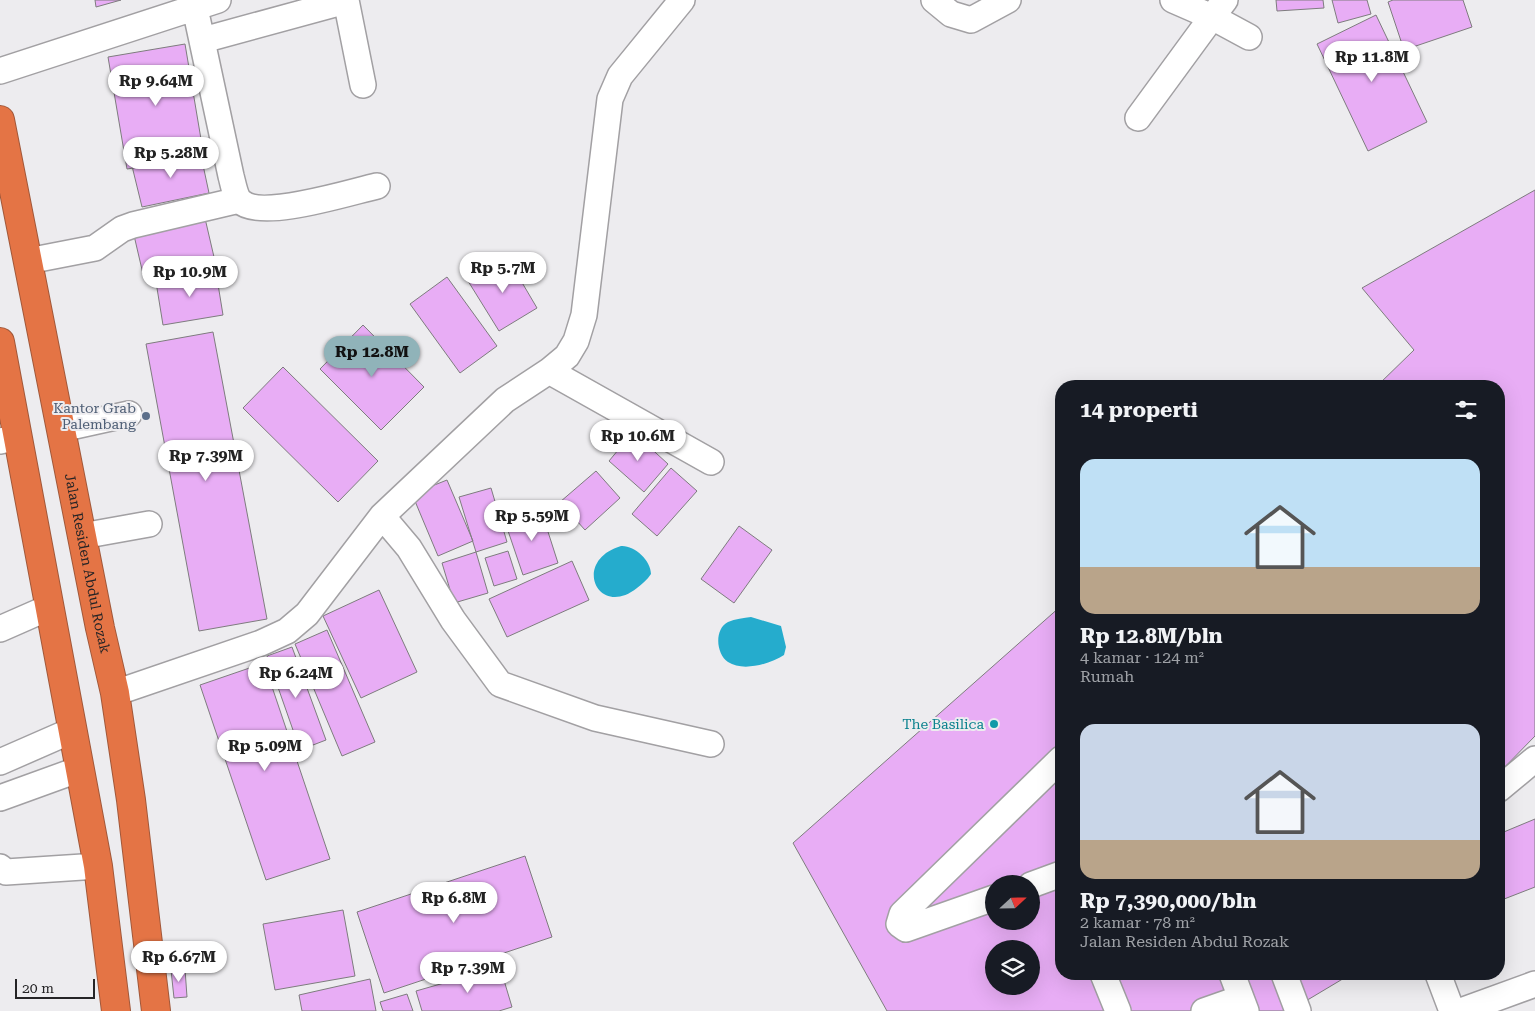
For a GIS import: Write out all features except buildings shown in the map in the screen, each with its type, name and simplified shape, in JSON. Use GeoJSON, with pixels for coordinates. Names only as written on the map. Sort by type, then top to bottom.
{"type":"FeatureCollection","features":[{"type":"Feature","properties":{"kind":"highway","name":"Jalan Residen Abdul Rozak"},"geometry":{"type":"LineString","coordinates":[[0,120],[82,536],[115,692],[131,800],[156,1011]]}},
{"type":"Feature","properties":{"kind":"highway"},"geometry":{"type":"LineString","coordinates":[[0,342],[8,430],[50,607],[98,866],[115,1011]]}},
{"type":"Feature","properties":{"kind":"street"},"geometry":{"type":"LineString","coordinates":[[0,70],[218,0]]}},
{"type":"Feature","properties":{"kind":"street"},"geometry":{"type":"LineString","coordinates":[[202,36],[346,0],[363,85]]}},
{"type":"Feature","properties":{"kind":"street"},"geometry":{"type":"LineString","coordinates":[[115,692],[261,643],[287,631],[307,614],[382,516],[505,400],[549,371],[567,356],[576,342],[584,315],[610,99],[620,76],[682,0]]}},
{"type":"Feature","properties":{"kind":"street"},"geometry":{"type":"LineString","coordinates":[[934,0],[951,14],[971,20],[1008,0]]}},
{"type":"Feature","properties":{"kind":"street"},"geometry":{"type":"LineString","coordinates":[[1173,0],[1218,9],[1248,36]]}},
{"type":"Feature","properties":{"kind":"street"},"geometry":{"type":"LineString","coordinates":[[195,8],[231,176],[239,200],[247,206],[275,209],[377,186]]}},
{"type":"Feature","properties":{"kind":"street"},"geometry":{"type":"LineString","coordinates":[[1138,118],[1218,9]]}},
{"type":"Feature","properties":{"kind":"street"},"geometry":{"type":"LineString","coordinates":[[28,261],[96,248],[122,229],[133,225],[239,200]]}},
{"type":"Feature","properties":{"kind":"street"},"geometry":{"type":"LineString","coordinates":[[549,371],[711,462]]}},
{"type":"Feature","properties":{"kind":"street"},"geometry":{"type":"LineString","coordinates":[[61,429],[129,414]]}},
{"type":"Feature","properties":{"kind":"street"},"geometry":{"type":"LineString","coordinates":[[382,516],[409,548],[453,620],[500,684],[595,718],[711,744]]}},
{"type":"Feature","properties":{"kind":"street"},"geometry":{"type":"LineString","coordinates":[[82,536],[149,524]]}},
{"type":"Feature","properties":{"kind":"street"},"geometry":{"type":"LineString","coordinates":[[0,628],[50,607]]}},
{"type":"Feature","properties":{"kind":"street"},"geometry":{"type":"LineString","coordinates":[[0,762],[73,730]]}},
{"type":"Feature","properties":{"kind":"street"},"geometry":{"type":"LineString","coordinates":[[1505,784],[1535,759]]}},
{"type":"Feature","properties":{"kind":"street"},"geometry":{"type":"LineString","coordinates":[[985,901],[906,929],[899,924],[902,914],[1055,765]]}},
{"type":"Feature","properties":{"kind":"street"},"geometry":{"type":"LineString","coordinates":[[0,798],[80,769]]}},
{"type":"Feature","properties":{"kind":"street"},"geometry":{"type":"LineString","coordinates":[[0,867],[6,872],[98,866]]}},
{"type":"Feature","properties":{"kind":"street"},"geometry":{"type":"LineString","coordinates":[[1040,882],[1055,876]]}},
{"type":"Feature","properties":{"kind":"street"},"geometry":{"type":"LineString","coordinates":[[1105,980],[1118,1011]]}},
{"type":"Feature","properties":{"kind":"street"},"geometry":{"type":"LineString","coordinates":[[1204,1011],[1244,1004],[1234,980]]}},
{"type":"Feature","properties":{"kind":"street"},"geometry":{"type":"LineString","coordinates":[[1286,980],[1298,1011]]}},
{"type":"Feature","properties":{"kind":"street"},"geometry":{"type":"LineString","coordinates":[[1440,980],[1452,1011]]}},
{"type":"Feature","properties":{"kind":"street"},"geometry":{"type":"LineString","coordinates":[[1461,1011],[1535,984]]}},
{"type":"Feature","properties":{"kind":"water"},"geometry":{"type":"Polygon","coordinates":[[[621,546],[631,548],[641,554],[648,564],[651,574],[637,588],[623,596],[611,597],[602,592],[596,584],[594,574],[597,563],[606,553],[621,546]]]}},
{"type":"Feature","properties":{"kind":"water"},"geometry":{"type":"Polygon","coordinates":[[[751,617],[781,626],[786,647],[784,655],[756,666],[734,665],[724,658],[719,648],[720,630],[728,622],[751,617]]]}},
{"type":"Feature","properties":{"kind":"place","name":"Kantor Grab Palembang"},"geometry":{"type":"Point","coordinates":[146,416]}},
{"type":"Feature","properties":{"kind":"place","name":"The Basilica"},"geometry":{"type":"Point","coordinates":[994,724]}}]}
